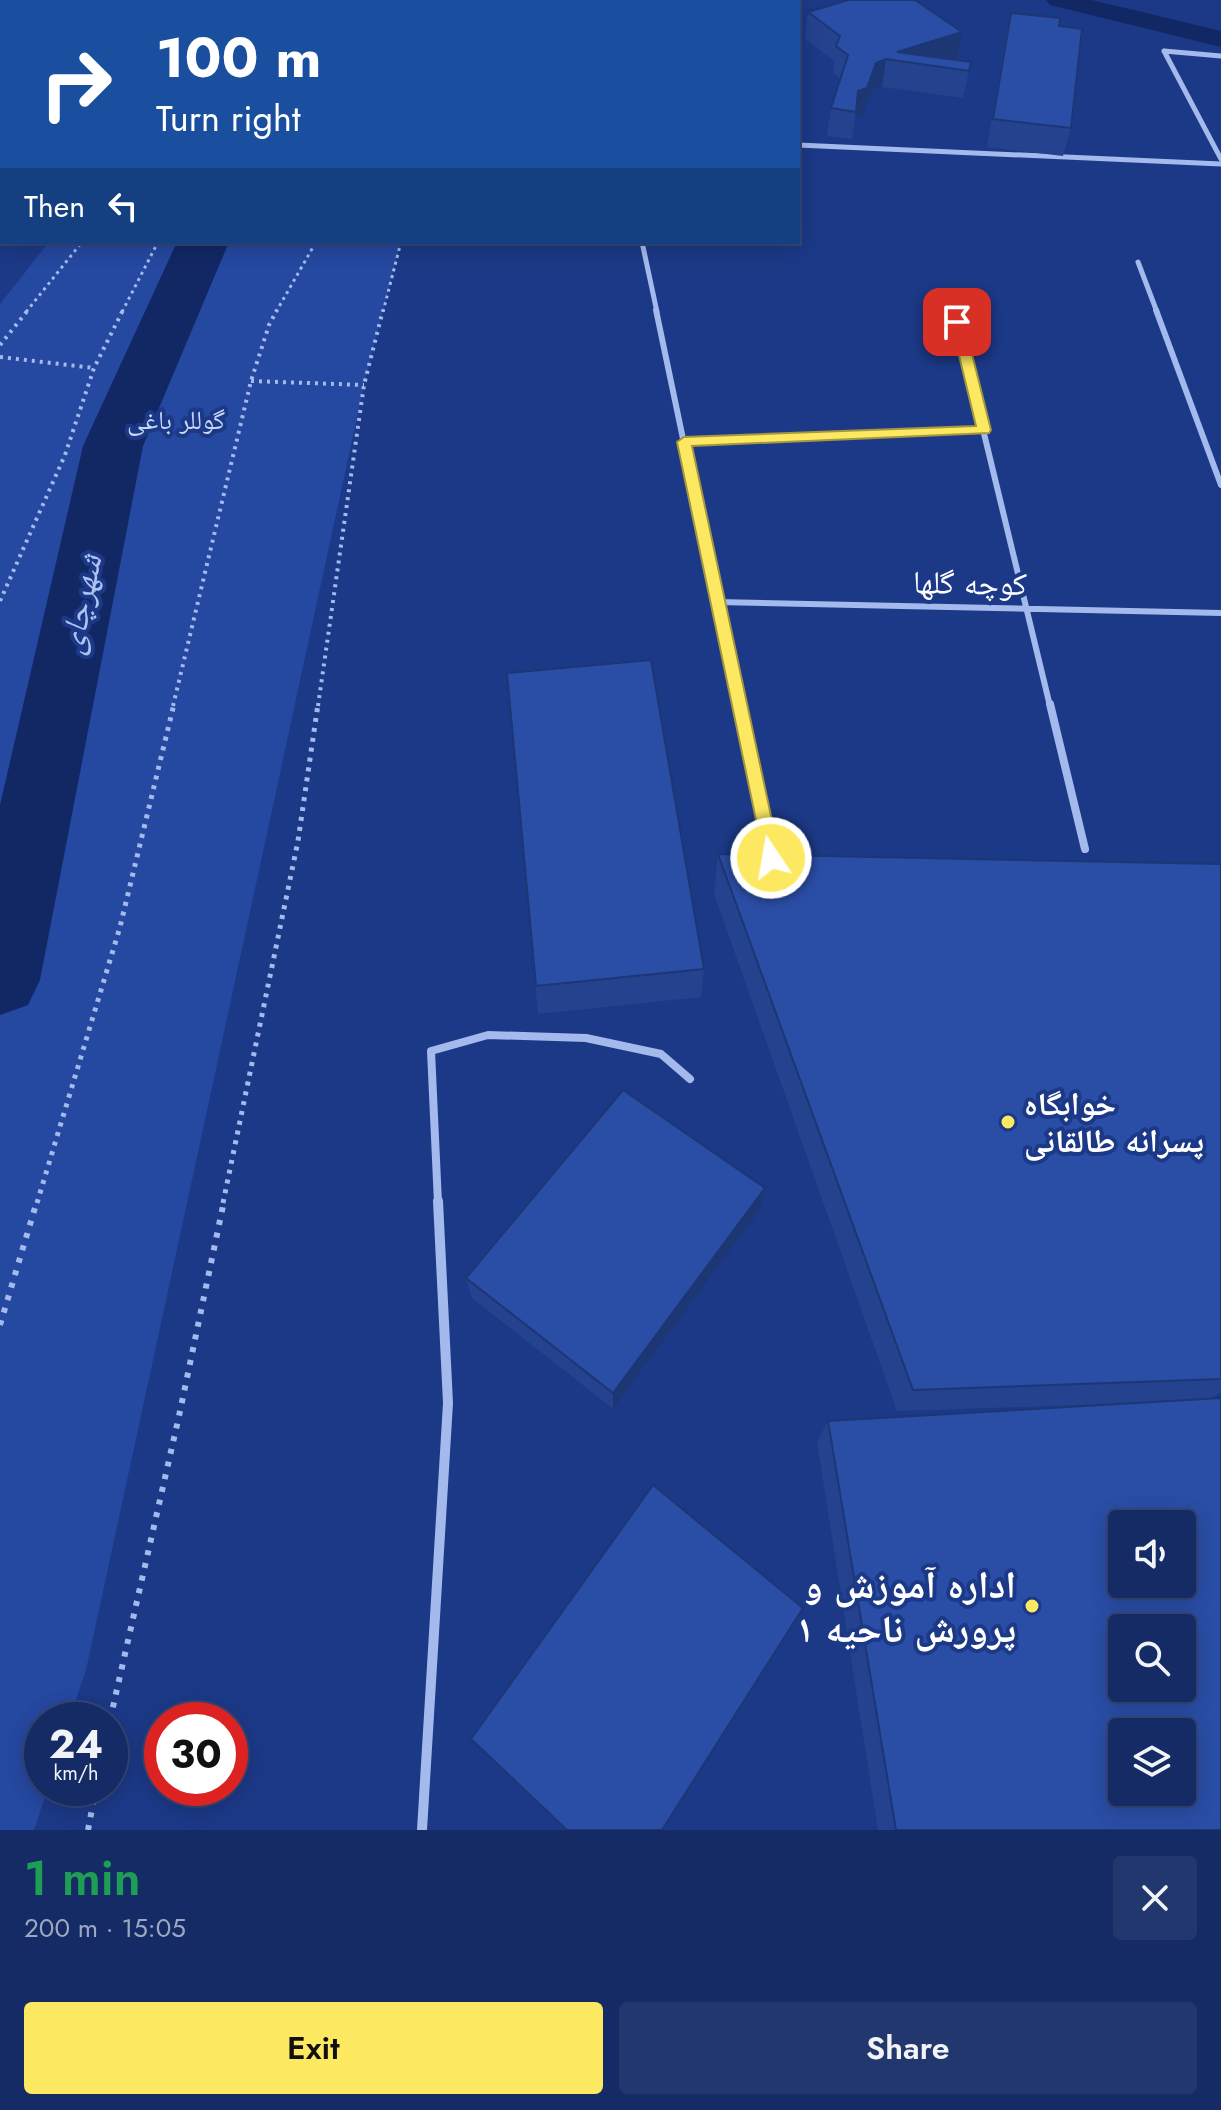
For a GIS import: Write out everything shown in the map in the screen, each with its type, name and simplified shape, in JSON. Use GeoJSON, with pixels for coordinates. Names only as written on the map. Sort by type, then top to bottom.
{"type":"FeatureCollection","features":[{"type":"Feature","properties":{"kind":"street"},"geometry":{"type":"LineString","coordinates":[[800,145],[1221,162],[1164,51],[1221,56]]}},
{"type":"Feature","properties":{"kind":"street"},"geometry":{"type":"LineString","coordinates":[[642,244],[771,858]]}},
{"type":"Feature","properties":{"kind":"street"},"geometry":{"type":"LineString","coordinates":[[1138,262],[1221,485]]}},
{"type":"Feature","properties":{"kind":"street"},"geometry":{"type":"LineString","coordinates":[[957,322],[1085,849]]}},
{"type":"Feature","properties":{"kind":"street"},"geometry":{"type":"LineString","coordinates":[[684,442],[984,430]]}},
{"type":"Feature","properties":{"kind":"street","name":"کوچه گلها"},"geometry":{"type":"LineString","coordinates":[[717,602],[1221,613]]}},
{"type":"Feature","properties":{"kind":"street"},"geometry":{"type":"LineString","coordinates":[[422,1830],[448,1403],[431,1051],[488,1035],[586,1038],[661,1054],[690,1079]]}},
{"type":"Feature","properties":{"kind":"path"},"geometry":{"type":"LineString","coordinates":[[0,345],[80,244]]}},
{"type":"Feature","properties":{"kind":"path"},"geometry":{"type":"LineString","coordinates":[[0,601],[65,455],[94,368],[157,244]]}},
{"type":"Feature","properties":{"kind":"path"},"geometry":{"type":"LineString","coordinates":[[0,1325],[120,927],[251,381],[269,325],[315,244]]}},
{"type":"Feature","properties":{"kind":"path"},"geometry":{"type":"LineString","coordinates":[[114,1702],[179,1416],[298,841],[364,385],[400,244]]}},
{"type":"Feature","properties":{"kind":"path"},"geometry":{"type":"LineString","coordinates":[[0,357],[94,368]]}},
{"type":"Feature","properties":{"kind":"path"},"geometry":{"type":"LineString","coordinates":[[251,381],[364,385]]}},
{"type":"Feature","properties":{"kind":"path"},"geometry":{"type":"LineString","coordinates":[[88,1830],[93,1806]]}},
{"type":"Feature","properties":{"kind":"green space","name":"گوللر باغی"},"geometry":{"type":"Polygon","coordinates":[[[47,244],[400,244],[364,385],[86,1670],[75,1702],[24,1702],[24,1806],[42,1806],[34,1830],[0,1830],[0,304],[47,244]]]}},
{"type":"Feature","properties":{"kind":"building"},"geometry":{"type":"Polygon","coordinates":[[[848,0],[915,0],[962,32],[897,52],[971,62],[969,71],[886,59],[876,63],[867,88],[858,91],[856,112],[831,108],[848,55],[836,46],[840,36],[808,12],[848,0]]]}},
{"type":"Feature","properties":{"kind":"building"},"geometry":{"type":"Polygon","coordinates":[[[1011,13],[1060,18],[1059,26],[1082,29],[1071,128],[993,119],[1011,13]]]}},
{"type":"Feature","properties":{"kind":"building"},"geometry":{"type":"Polygon","coordinates":[[[651,660],[704,969],[536,986],[507,673],[651,660]]]}},
{"type":"Feature","properties":{"kind":"building","name":"خوابگاه پسرانه طالقانی"},"geometry":{"type":"Polygon","coordinates":[[[718,854],[1221,864],[1221,1379],[913,1390],[718,854]]]}},
{"type":"Feature","properties":{"kind":"building"},"geometry":{"type":"Polygon","coordinates":[[[623,1090],[765,1188],[613,1393],[466,1278],[623,1090]]]}},
{"type":"Feature","properties":{"kind":"building","name":"اداره آموزش و پرورش ناحیه ۱"},"geometry":{"type":"Polygon","coordinates":[[[1221,1398],[1221,1830],[896,1830],[828,1421],[1221,1398]]]}},
{"type":"Feature","properties":{"kind":"building"},"geometry":{"type":"Polygon","coordinates":[[[653,1485],[803,1608],[662,1830],[567,1830],[471,1739],[653,1485]]]}},
{"type":"Feature","properties":{"kind":"waterway"},"geometry":{"type":"LineString","coordinates":[[1059,0],[1221,39]]}},
{"type":"Feature","properties":{"kind":"waterway","name":"شهرچای"},"geometry":{"type":"LineString","coordinates":[[0,980],[113,446],[202,244]]}},
{"type":"Feature","properties":{"kind":"place","name":"خوابگاه پسرانه طالقانی"},"geometry":{"type":"Point","coordinates":[1008,1122]}},
{"type":"Feature","properties":{"kind":"place","name":"اداره آموزش و پرورش ناحیه ۱"},"geometry":{"type":"Point","coordinates":[1032,1606]}},
{"type":"Feature","properties":{"kind":"route"},"geometry":{"type":"LineString","coordinates":[[771,858],[684,442],[984,430],[957,322]]}}]}
